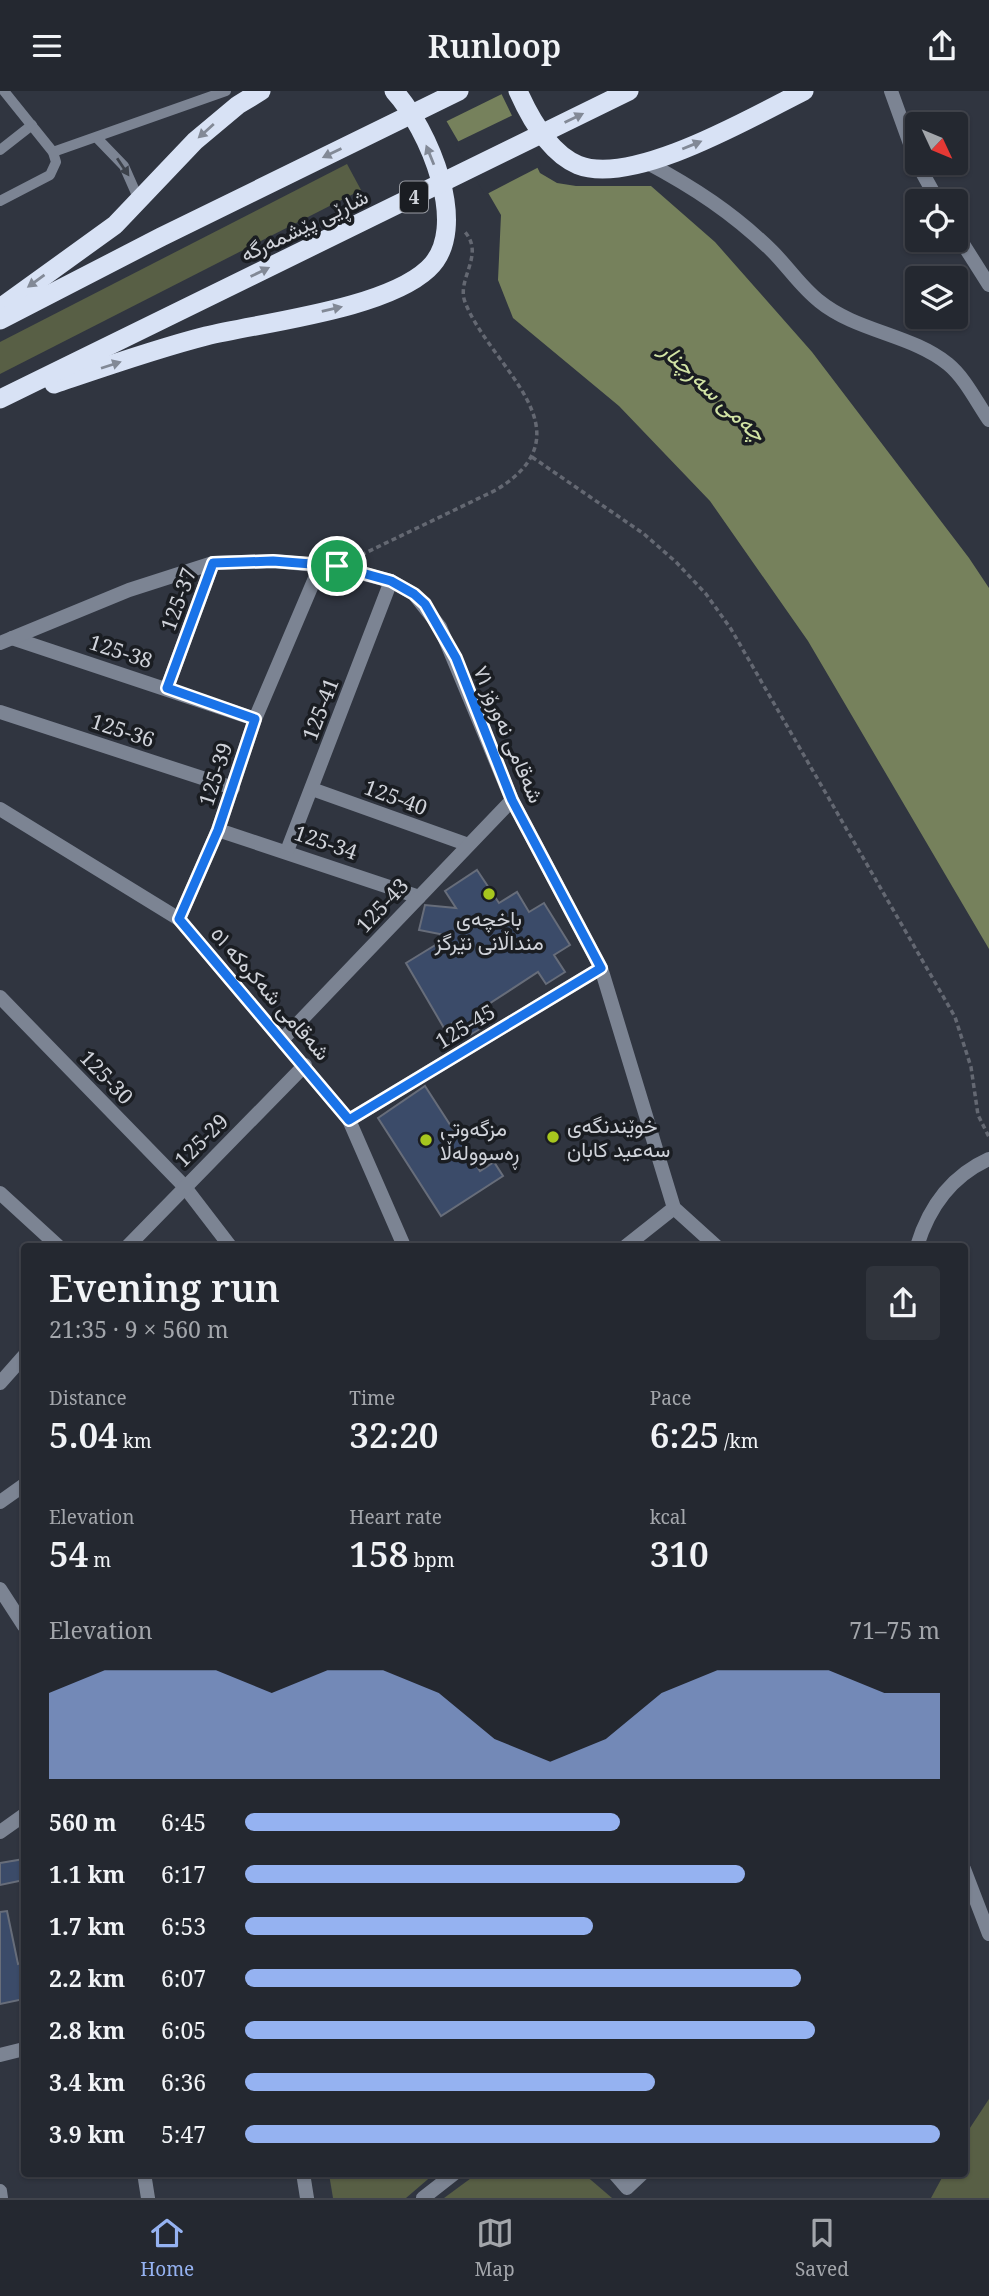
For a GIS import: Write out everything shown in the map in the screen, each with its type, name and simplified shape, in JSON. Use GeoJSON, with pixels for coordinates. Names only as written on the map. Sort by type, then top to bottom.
{"type":"FeatureCollection","features":[{"type":"Feature","properties":{"kind":"highway"},"geometry":{"type":"LineString","coordinates":[[0,400],[159,349],[267,322],[332,310],[394,290],[424,273],[435,262],[446,238],[447,214],[429,150],[406,105],[394,91]]}},
{"type":"Feature","properties":{"kind":"highway"},"geometry":{"type":"LineString","coordinates":[[0,320],[160,237],[459,91]]}},
{"type":"Feature","properties":{"kind":"highway"},"geometry":{"type":"LineString","coordinates":[[518,91],[544,136],[576,164],[603,169],[646,162],[698,143],[804,91]]}},
{"type":"Feature","properties":{"kind":"highway","name":"شاڕێی پێشمەرگە"},"geometry":{"type":"LineString","coordinates":[[0,400],[629,91]]}},
{"type":"Feature","properties":{"kind":"highway"},"geometry":{"type":"LineString","coordinates":[[0,308],[115,225],[195,141],[251,93]]}},
{"type":"Feature","properties":{"kind":"street"},"geometry":{"type":"LineString","coordinates":[[891,91],[917,163],[931,189]]}},
{"type":"Feature","properties":{"kind":"street"},"geometry":{"type":"LineString","coordinates":[[646,162],[696,189],[724,208],[774,253],[817,300],[842,317],[924,350],[949,365],[989,420]]}},
{"type":"Feature","properties":{"kind":"street"},"geometry":{"type":"LineString","coordinates":[[968,252],[989,285]]}},
{"type":"Feature","properties":{"kind":"street","name":"شەقامی نەورۆز ٧١"},"geometry":{"type":"LineString","coordinates":[[6,640],[129,590],[213,563],[273,561],[337,566],[391,581],[414,594],[440,627],[512,800],[601,968],[674,1208]]}},
{"type":"Feature","properties":{"kind":"street","name":"125-37"},"geometry":{"type":"LineString","coordinates":[[167,688],[213,563]]}},
{"type":"Feature","properties":{"kind":"street","name":"125-39"},"geometry":{"type":"LineString","coordinates":[[179,919],[218,830],[255,719],[321,564]]}},
{"type":"Feature","properties":{"kind":"street","name":"125-41"},"geometry":{"type":"LineString","coordinates":[[286,851],[391,581]]}},
{"type":"Feature","properties":{"kind":"street","name":"125-38"},"geometry":{"type":"LineString","coordinates":[[6,640],[167,688],[255,719]]}},
{"type":"Feature","properties":{"kind":"street","name":"125-36"},"geometry":{"type":"LineString","coordinates":[[0,712],[233,787]]}},
{"type":"Feature","properties":{"kind":"street","name":"125-40"},"geometry":{"type":"LineString","coordinates":[[312,789],[466,844]]}},
{"type":"Feature","properties":{"kind":"street","name":"125-43"},"geometry":{"type":"LineString","coordinates":[[284,1039],[466,844],[512,800]]}},
{"type":"Feature","properties":{"kind":"street","name":"شەقامی شەکرەکە ٥١"},"geometry":{"type":"LineString","coordinates":[[0,809],[179,919],[284,1039],[349,1120],[403,1243]]}},
{"type":"Feature","properties":{"kind":"street","name":"125-34"},"geometry":{"type":"LineString","coordinates":[[218,830],[419,897]]}},
{"type":"Feature","properties":{"kind":"street","name":"125-45"},"geometry":{"type":"LineString","coordinates":[[349,1120],[601,968]]}},
{"type":"Feature","properties":{"kind":"street","name":"125-30"},"geometry":{"type":"LineString","coordinates":[[0,997],[184,1186],[228,1243]]}},
{"type":"Feature","properties":{"kind":"street","name":"125-29"},"geometry":{"type":"LineString","coordinates":[[131,1243],[305,1065]]}},
{"type":"Feature","properties":{"kind":"street"},"geometry":{"type":"LineString","coordinates":[[918,1243],[923,1225],[944,1192],[973,1167],[989,1159]]}},
{"type":"Feature","properties":{"kind":"street"},"geometry":{"type":"LineString","coordinates":[[0,1193],[55,1243]]}},
{"type":"Feature","properties":{"kind":"street"},"geometry":{"type":"LineString","coordinates":[[630,1243],[674,1208],[712,1243]]}},
{"type":"Feature","properties":{"kind":"street"},"geometry":{"type":"LineString","coordinates":[[0,1383],[21,1359]]}},
{"type":"Feature","properties":{"kind":"street"},"geometry":{"type":"LineString","coordinates":[[0,1502],[21,1487]]}},
{"type":"Feature","properties":{"kind":"street"},"geometry":{"type":"LineString","coordinates":[[0,1589],[21,1621]]}},
{"type":"Feature","properties":{"kind":"street"},"geometry":{"type":"LineString","coordinates":[[0,1832],[21,1817]]}},
{"type":"Feature","properties":{"kind":"street"},"geometry":{"type":"LineString","coordinates":[[968,1879],[989,1934]]}},
{"type":"Feature","properties":{"kind":"street"},"geometry":{"type":"LineString","coordinates":[[0,2055],[21,2050]]}},
{"type":"Feature","properties":{"kind":"street"},"geometry":{"type":"LineString","coordinates":[[145,2177],[148,2198]]}},
{"type":"Feature","properties":{"kind":"street"},"geometry":{"type":"LineString","coordinates":[[304,2177],[307,2198]]}},
{"type":"Feature","properties":{"kind":"street"},"geometry":{"type":"LineString","coordinates":[[424,2198],[450,2177]]}},
{"type":"Feature","properties":{"kind":"street"},"geometry":{"type":"LineString","coordinates":[[617,2177],[627,2188],[639,2177]]}},
{"type":"Feature","properties":{"kind":"street"},"geometry":{"type":"LineString","coordinates":[[0,2190],[1,2198]]}},
{"type":"Feature","properties":{"kind":"lane"},"geometry":{"type":"LineString","coordinates":[[0,201],[50,175],[56,165],[53,152],[4,91]]}},
{"type":"Feature","properties":{"kind":"lane"},"geometry":{"type":"LineString","coordinates":[[53,152],[226,91]]}},
{"type":"Feature","properties":{"kind":"lane"},"geometry":{"type":"LineString","coordinates":[[0,150],[32,125]]}},
{"type":"Feature","properties":{"kind":"lane"},"geometry":{"type":"LineString","coordinates":[[97,138],[124,166],[140,201]]}},
{"type":"Feature","properties":{"kind":"path"},"geometry":{"type":"LineString","coordinates":[[337,566],[496,490],[517,477],[532,457],[537,432],[533,408],[480,329],[464,300],[463,289],[471,267],[473,249],[468,236],[447,214]]}},
{"type":"Feature","properties":{"kind":"path"},"geometry":{"type":"LineString","coordinates":[[532,457],[643,534],[676,562],[731,629],[955,1017],[971,1066],[978,1115],[989,1137]]}},
{"type":"Feature","properties":{"kind":"shaded area"},"geometry":{"type":"Polygon","coordinates":[[[347,164],[361,190],[0,374],[0,342],[347,164]]]}},
{"type":"Feature","properties":{"kind":"shaded area"},"geometry":{"type":"Polygon","coordinates":[[[989,2099],[989,2198],[931,2198],[942,2177],[968,2177],[968,2131],[989,2099]]]}},
{"type":"Feature","properties":{"kind":"shaded area"},"geometry":{"type":"Polygon","coordinates":[[[330,2177],[430,2177],[406,2198],[333,2198],[330,2177]]]}},
{"type":"Feature","properties":{"kind":"shaded area"},"geometry":{"type":"Polygon","coordinates":[[[473,2177],[588,2177],[612,2198],[444,2198],[473,2177]]]}},
{"type":"Feature","properties":{"kind":"water","name":"چەمی سەرچنار"},"geometry":{"type":"Polygon","coordinates":[[[429,91],[500,91],[540,173],[557,183],[576,186],[651,186],[715,242],[812,352],[989,588],[989,949],[808,641],[710,501],[619,406],[513,318],[498,280],[501,215],[429,91]]]}},
{"type":"Feature","properties":{"kind":"pier"},"geometry":{"type":"Polygon","coordinates":[[[425,91],[504,91],[504,93],[443,123],[425,91]]]}},
{"type":"Feature","properties":{"kind":"pier"},"geometry":{"type":"Polygon","coordinates":[[[515,114],[541,166],[485,195],[455,143],[515,114]]]}},
{"type":"Feature","properties":{"kind":"building"},"geometry":{"type":"Polygon","coordinates":[[[477,870],[499,903],[517,892],[529,912],[544,903],[570,945],[554,955],[565,972],[546,984],[538,972],[478,1011],[488,1024],[470,1035],[459,1019],[444,1028],[406,963],[450,936],[419,930],[425,905],[456,908],[445,891],[477,870]]]}},
{"type":"Feature","properties":{"kind":"building","name":"مزگەوتی ڕەسوولەڵا"},"geometry":{"type":"Polygon","coordinates":[[[425,1086],[480,1171],[494,1162],[503,1176],[441,1216],[378,1118],[425,1086]]]}},
{"type":"Feature","properties":{"kind":"building"},"geometry":{"type":"Polygon","coordinates":[[[21,1860],[21,1881],[0,1885],[0,1863],[21,1860]]]}},
{"type":"Feature","properties":{"kind":"building"},"geometry":{"type":"Polygon","coordinates":[[[7,1911],[18,1964],[21,1963],[21,2000],[0,2004],[0,1912],[7,1911]]]}},
{"type":"Feature","properties":{"kind":"place","name":"باخچەی منداڵانی نێرگز"},"geometry":{"type":"Point","coordinates":[489,894]}},
{"type":"Feature","properties":{"kind":"place","name":"خوێندنگەی سەعید کابان"},"geometry":{"type":"Point","coordinates":[553,1137]}},
{"type":"Feature","properties":{"kind":"place","name":"مزگەوتی ڕەسوولەڵا"},"geometry":{"type":"Point","coordinates":[426,1140]}},
{"type":"Feature","properties":{"kind":"route"},"geometry":{"type":"LineString","coordinates":[[273,561],[337,566],[403,586],[425,604],[456,658],[474,711],[512,800],[601,968],[349,1120],[179,919],[218,830],[255,719],[167,688],[213,563],[273,561]]}}]}
